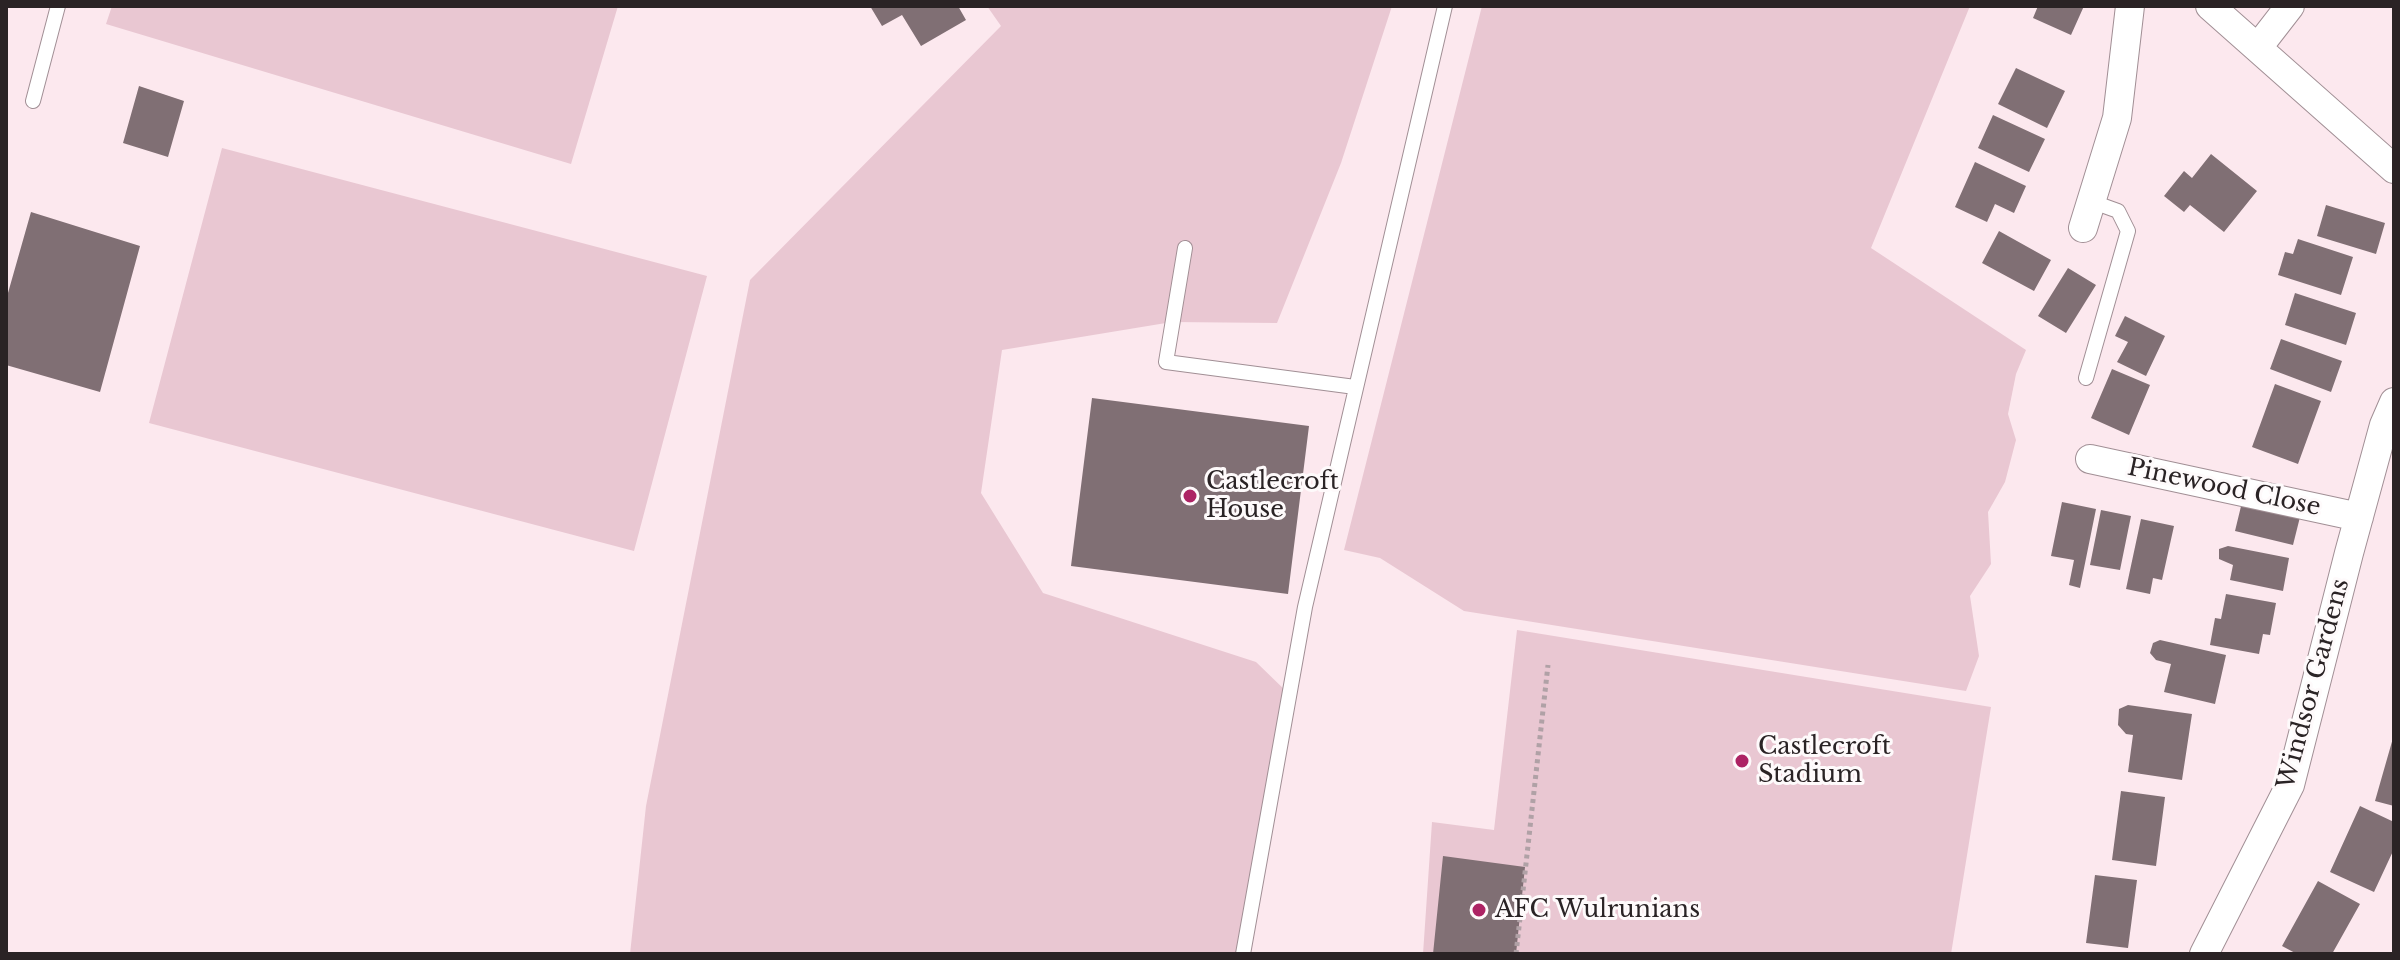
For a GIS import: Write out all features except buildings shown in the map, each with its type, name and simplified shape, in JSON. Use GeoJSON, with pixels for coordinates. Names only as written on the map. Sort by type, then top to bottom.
{"type":"FeatureCollection","features":[{"type":"Feature","properties":{"kind":"street"},"geometry":{"type":"LineString","coordinates":[[2088,215],[2117,118],[2130,6]]}},
{"type":"Feature","properties":{"kind":"street"},"geometry":{"type":"LineString","coordinates":[[2210,6],[2259,46],[2394,169]]}},
{"type":"Feature","properties":{"kind":"street"},"geometry":{"type":"LineString","coordinates":[[2259,46],[2290,6]]}},
{"type":"Feature","properties":{"kind":"street","name":"Windsor Gardens"},"geometry":{"type":"LineString","coordinates":[[2204,954],[2290,785],[2359,517],[2384,425],[2394,402]]}},
{"type":"Feature","properties":{"kind":"street","name":"Pinewood Close"},"geometry":{"type":"LineString","coordinates":[[2090,459],[2359,517]]}},
{"type":"Feature","properties":{"kind":"lane"},"geometry":{"type":"LineString","coordinates":[[33,101],[58,6]]}},
{"type":"Feature","properties":{"kind":"lane"},"geometry":{"type":"LineString","coordinates":[[1243,954],[1305,607],[1445,6]]}},
{"type":"Feature","properties":{"kind":"lane"},"geometry":{"type":"LineString","coordinates":[[2086,378],[2128,231],[2118,211],[2088,215]]}},
{"type":"Feature","properties":{"kind":"lane"},"geometry":{"type":"LineString","coordinates":[[1185,248],[1166,362],[1355,387]]}},
{"type":"Feature","properties":{"kind":"path"},"geometry":{"type":"LineString","coordinates":[[1516,954],[1548,665]]}},
{"type":"Feature","properties":{"kind":"shaded area"},"geometry":{"type":"Polygon","coordinates":[[[112,6],[618,6],[571,164],[106,24],[112,6]]]}},
{"type":"Feature","properties":{"kind":"shaded area"},"geometry":{"type":"Polygon","coordinates":[[[987,6],[1392,6],[1341,163],[1277,323],[1172,322],[1002,350],[981,493],[1043,593],[1256,662],[1288,693],[1243,954],[630,954],[646,806],[750,280],[1001,26],[987,6]]]}},
{"type":"Feature","properties":{"kind":"shaded area"},"geometry":{"type":"Polygon","coordinates":[[[1482,6],[1970,6],[1871,248],[2026,350],[2016,374],[2008,414],[2016,440],[2005,482],[1988,512],[1991,564],[1970,596],[1979,656],[1966,691],[1464,611],[1380,558],[1344,550],[1482,6]]]}},
{"type":"Feature","properties":{"kind":"shaded area"},"geometry":{"type":"Polygon","coordinates":[[[222,148],[707,276],[634,551],[149,423],[222,148]]]}},
{"type":"Feature","properties":{"kind":"shaded area","name":"Castlecroft Stadium"},"geometry":{"type":"Polygon","coordinates":[[[1517,630],[1991,707],[1951,954],[1423,954],[1432,822],[1494,830],[1517,630]]]}},
{"type":"Feature","properties":{"kind":"place","name":"Castlecroft House"},"geometry":{"type":"Point","coordinates":[1190,496]}},
{"type":"Feature","properties":{"kind":"place","name":"Castlecroft Stadium"},"geometry":{"type":"Point","coordinates":[1742,761]}},
{"type":"Feature","properties":{"kind":"place","name":"AFC Wulrunians"},"geometry":{"type":"Point","coordinates":[1479,910]}}]}
